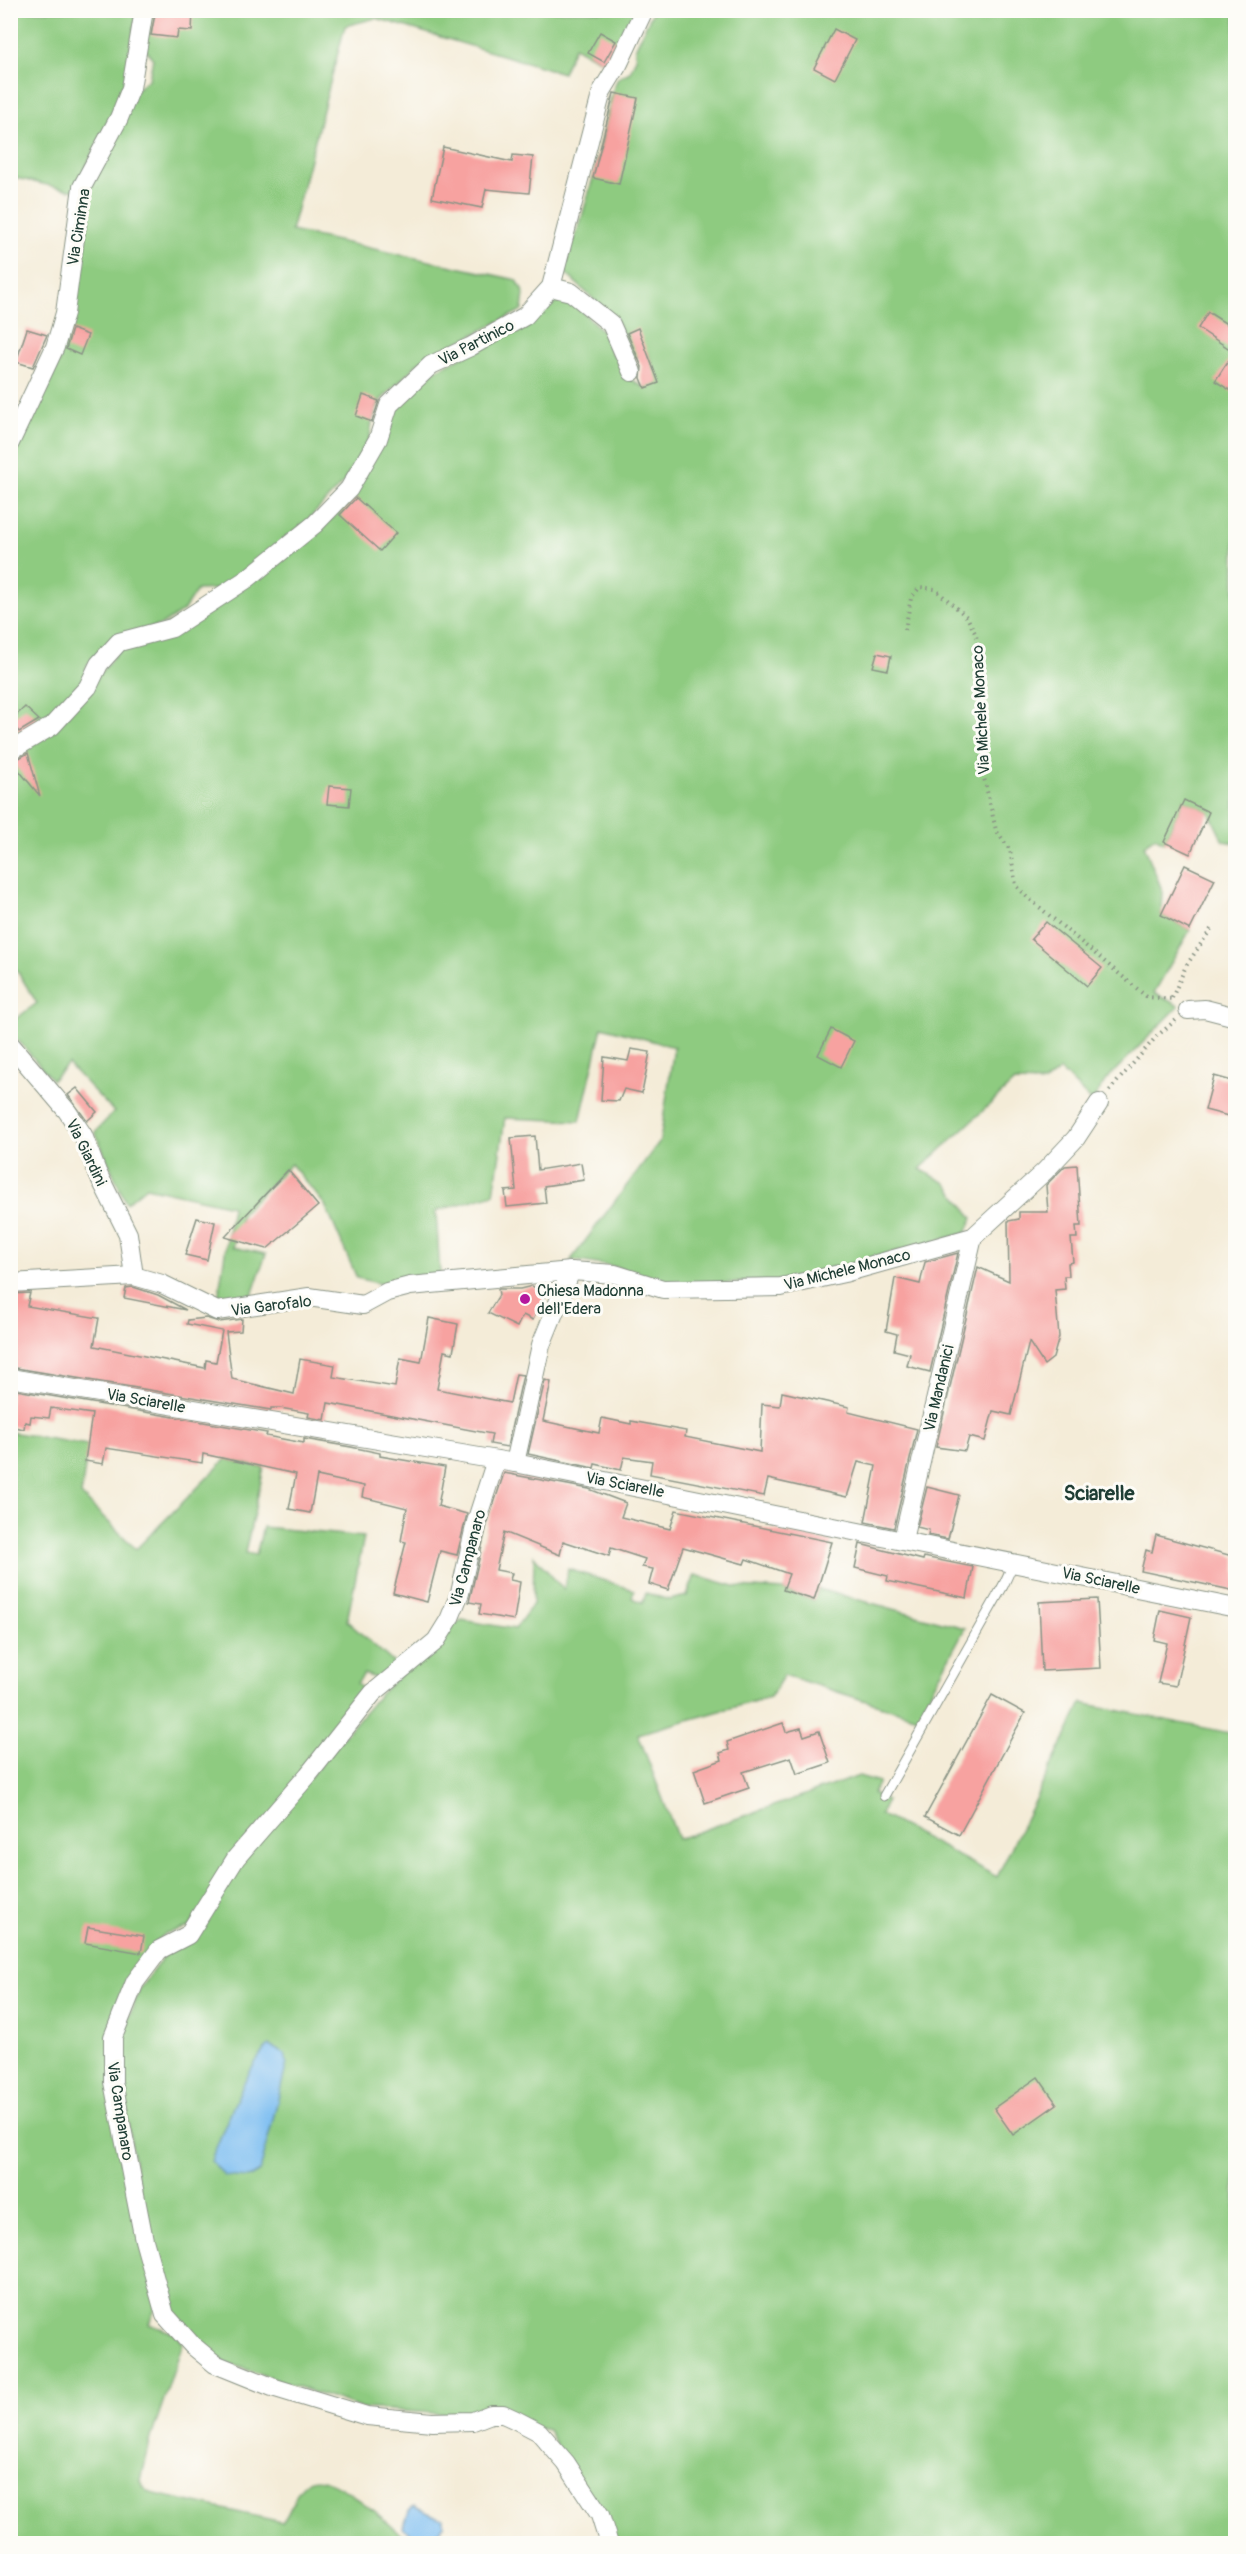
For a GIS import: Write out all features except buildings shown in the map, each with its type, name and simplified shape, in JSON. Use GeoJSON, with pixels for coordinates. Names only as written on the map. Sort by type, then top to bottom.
{"type":"FeatureCollection","features":[{"type":"Feature","properties":{"kind":"street","name":"Via Ciminna"},"geometry":{"type":"LineString","coordinates":[[10,443],[55,348],[62,325],[82,187],[119,118],[131,88],[144,10]]}},
{"type":"Feature","properties":{"kind":"street","name":"Via Partinico"},"geometry":{"type":"LineString","coordinates":[[10,752],[52,726],[88,687],[99,664],[119,642],[172,628],[247,579],[315,524],[349,489],[378,439],[389,405],[431,365],[470,347],[525,316],[551,286],[602,91],[619,63],[644,10]]}},
{"type":"Feature","properties":{"kind":"street"},"geometry":{"type":"LineString","coordinates":[[551,286],[571,292],[611,324],[632,372]]}},
{"type":"Feature","properties":{"kind":"street"},"geometry":{"type":"LineString","coordinates":[[1188,1010],[1205,1009],[1236,1017]]}},
{"type":"Feature","properties":{"kind":"street","name":"Via Giardini"},"geometry":{"type":"LineString","coordinates":[[10,1044],[67,1111],[82,1136],[97,1172],[128,1233],[134,1276]]}},
{"type":"Feature","properties":{"kind":"street","name":"Via Michele Monaco"},"geometry":{"type":"LineString","coordinates":[[571,1272],[615,1274],[663,1289],[781,1287],[844,1273],[974,1237],[1045,1171],[1076,1138],[1099,1103]]}},
{"type":"Feature","properties":{"kind":"street","name":"Via Mandanici"},"geometry":{"type":"LineString","coordinates":[[903,1540],[974,1237]]}},
{"type":"Feature","properties":{"kind":"street"},"geometry":{"type":"LineString","coordinates":[[514,1463],[541,1345],[571,1272]]}},
{"type":"Feature","properties":{"kind":"street","name":"Via Garofalo"},"geometry":{"type":"LineString","coordinates":[[10,1283],[134,1276],[162,1284],[217,1311],[309,1297],[363,1305],[387,1293],[410,1286],[571,1272]]}},
{"type":"Feature","properties":{"kind":"street","name":"Via Sciarelle"},"geometry":{"type":"LineString","coordinates":[[10,1377],[514,1463],[1236,1608]]}},
{"type":"Feature","properties":{"kind":"street","name":"Via Campanaro"},"geometry":{"type":"LineString","coordinates":[[496,1460],[476,1522],[460,1593],[449,1620],[436,1641],[373,1693],[308,1775],[236,1858],[188,1935],[159,1950],[135,1982],[113,2037],[113,2082],[144,2240],[165,2315],[192,2345],[216,2364],[272,2387],[367,2416],[432,2422],[473,2421],[490,2414],[503,2414],[516,2420],[539,2432],[566,2463],[600,2515],[609,2544]]}},
{"type":"Feature","properties":{"kind":"lane"},"geometry":{"type":"LineString","coordinates":[[884,1796],[998,1596],[1014,1562]]}},
{"type":"Feature","properties":{"kind":"path","name":"Via Michele Monaco"},"geometry":{"type":"LineString","coordinates":[[905,630],[911,598],[920,587],[935,589],[967,617],[976,636],[979,655],[981,765],[996,830],[1010,850],[1016,885],[1026,896],[1148,997],[1172,998],[1188,1010]]}},
{"type":"Feature","properties":{"kind":"path"},"geometry":{"type":"LineString","coordinates":[[1172,998],[1186,966],[1213,926]]}},
{"type":"Feature","properties":{"kind":"path"},"geometry":{"type":"LineString","coordinates":[[1099,1103],[1157,1036],[1188,1010]]}},
{"type":"Feature","properties":{"kind":"green space"},"geometry":{"type":"Polygon","coordinates":[[[10,11],[137,11],[123,92],[74,191],[11,177],[17,141],[11,125],[10,11]]]}},
{"type":"Feature","properties":{"kind":"green space"},"geometry":{"type":"Polygon","coordinates":[[[150,11],[639,11],[626,38],[616,41],[604,62],[574,47],[563,73],[376,18],[345,26],[291,231],[517,280],[524,294],[522,310],[419,362],[380,401],[372,422],[370,438],[343,483],[307,521],[222,589],[197,590],[183,611],[161,625],[111,639],[87,665],[83,683],[45,723],[39,720],[11,745],[10,455],[39,387],[48,384],[58,364],[84,202],[134,91],[149,79],[153,59],[142,45],[150,11]]]}},
{"type":"Feature","properties":{"kind":"green space"},"geometry":{"type":"Polygon","coordinates":[[[653,11],[1235,11],[1235,843],[1223,841],[1209,812],[1184,800],[1164,842],[1155,837],[1144,845],[1162,890],[1161,915],[1190,930],[1154,993],[1179,1006],[1105,1081],[1092,1102],[1060,1070],[1044,1083],[1014,1082],[920,1169],[946,1183],[973,1218],[966,1233],[781,1282],[664,1284],[616,1267],[571,1260],[660,1141],[674,1047],[602,1027],[580,1121],[505,1118],[494,1194],[436,1211],[440,1273],[390,1286],[357,1278],[325,1205],[291,1164],[242,1213],[233,1247],[266,1254],[252,1295],[218,1299],[232,1206],[146,1187],[126,1203],[95,1132],[114,1112],[68,1064],[52,1080],[11,1032],[10,1023],[37,1003],[11,961],[11,760],[56,729],[118,651],[270,570],[338,513],[354,495],[392,414],[430,373],[521,327],[556,300],[566,300],[575,304],[605,334],[612,354],[621,358],[629,378],[645,388],[658,383],[648,353],[634,358],[615,319],[561,269],[579,227],[593,178],[612,92],[618,78],[630,72],[636,58],[635,49],[653,11]]]}},
{"type":"Feature","properties":{"kind":"green space"},"geometry":{"type":"Polygon","coordinates":[[[10,1432],[88,1445],[81,1495],[136,1549],[226,1459],[264,1468],[245,1553],[256,1555],[263,1527],[364,1537],[347,1621],[395,1664],[381,1680],[364,1674],[357,1683],[367,1695],[189,1927],[166,1933],[152,1946],[108,2036],[157,2302],[149,2324],[176,2334],[183,2343],[151,2438],[141,2480],[144,2488],[151,2493],[282,2522],[302,2486],[316,2479],[330,2482],[345,2490],[411,2543],[11,2543],[10,1432]]]}},
{"type":"Feature","properties":{"kind":"green space"},"geometry":{"type":"Polygon","coordinates":[[[534,1556],[564,1590],[568,1569],[634,1590],[632,1598],[643,1603],[646,1593],[669,1600],[687,1596],[695,1575],[738,1587],[783,1590],[813,1600],[818,1589],[965,1628],[917,1717],[784,1675],[770,1697],[638,1734],[678,1839],[859,1776],[879,1782],[873,1793],[887,1801],[880,1814],[997,1877],[1082,1703],[1235,1734],[1235,2543],[615,2543],[548,2430],[475,2416],[360,2408],[219,2360],[195,2340],[166,2302],[145,2226],[116,2052],[140,1988],[166,1953],[195,1940],[241,1859],[378,1696],[454,1624],[462,1620],[515,1629],[533,1604],[534,1556]]]}},
{"type":"Feature","properties":{"kind":"water"},"geometry":{"type":"Polygon","coordinates":[[[270,2046],[285,2054],[287,2063],[260,2171],[248,2178],[225,2176],[211,2161],[246,2079],[263,2052],[270,2046]]]}},
{"type":"Feature","properties":{"kind":"water"},"geometry":{"type":"Polygon","coordinates":[[[414,2507],[443,2519],[443,2525],[430,2543],[422,2543],[403,2528],[409,2511],[414,2507]]]}},
{"type":"Feature","properties":{"kind":"place","name":"Chiesa Madonna dell'Edera"},"geometry":{"type":"Point","coordinates":[525,1299]}},
{"type":"Feature","properties":{"kind":"district","name":"Sciarelle"},"geometry":{"type":"Point","coordinates":[1099,1493]}}]}
